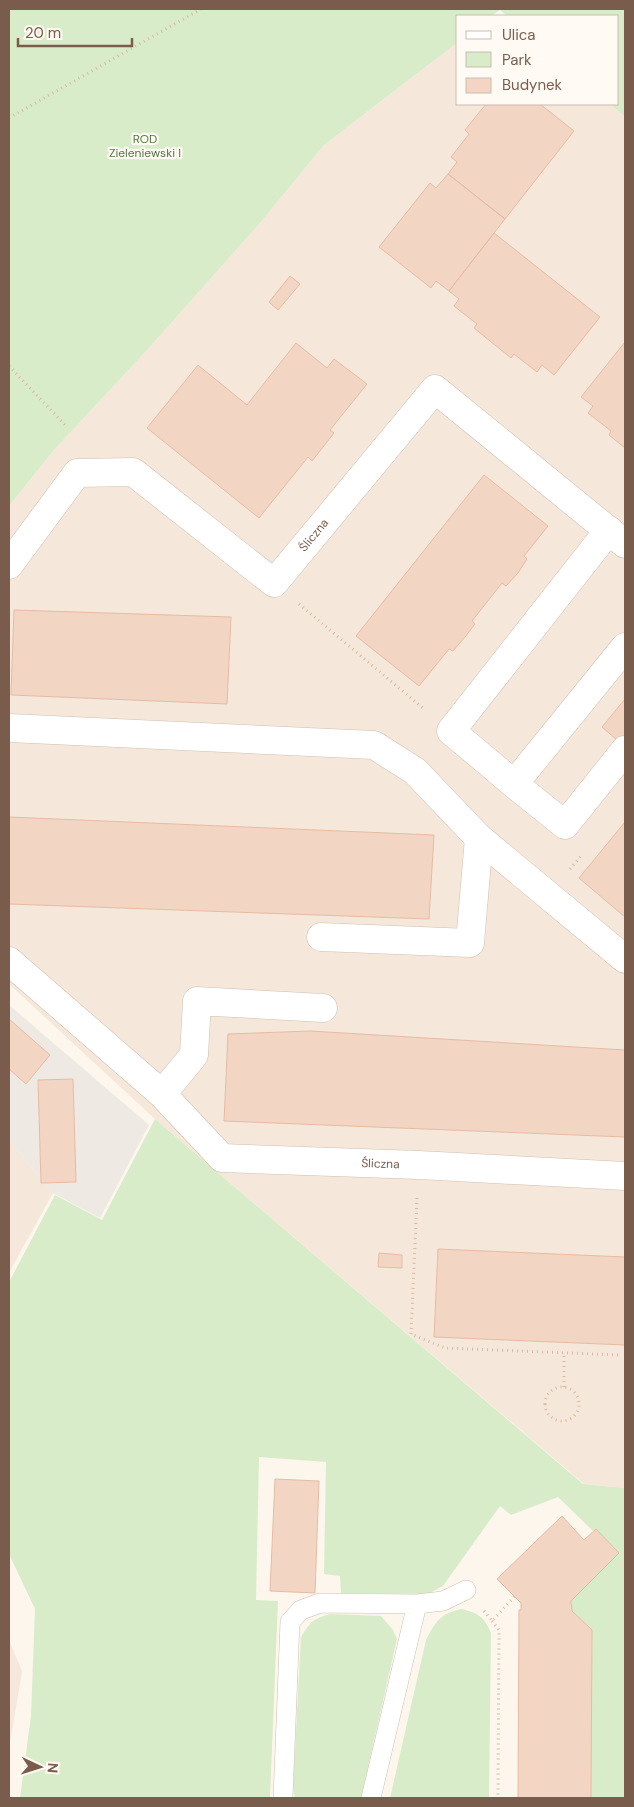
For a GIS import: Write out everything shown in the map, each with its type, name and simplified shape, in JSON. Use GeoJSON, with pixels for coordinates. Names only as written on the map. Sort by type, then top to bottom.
{"type":"FeatureCollection","features":[{"type":"Feature","properties":{"kind":"street","name":"Śliczna"},"geometry":{"type":"LineString","coordinates":[[274,583],[435,389],[617,537],[450,731]]}},
{"type":"Feature","properties":{"kind":"street"},"geometry":{"type":"LineString","coordinates":[[9,565],[77,473],[133,472],[274,583]]}},
{"type":"Feature","properties":{"kind":"street"},"geometry":{"type":"LineString","coordinates":[[514,784],[625,647]]}},
{"type":"Feature","properties":{"kind":"street"},"geometry":{"type":"LineString","coordinates":[[9,728],[374,745],[415,771],[479,838],[625,959]]}},
{"type":"Feature","properties":{"kind":"street"},"geometry":{"type":"LineString","coordinates":[[450,731],[565,825],[625,750]]}},
{"type":"Feature","properties":{"kind":"street"},"geometry":{"type":"LineString","coordinates":[[321,937],[470,943],[479,838]]}},
{"type":"Feature","properties":{"kind":"street","name":"Śliczna"},"geometry":{"type":"LineString","coordinates":[[9,961],[162,1094],[222,1158],[419,1165],[625,1176]]}},
{"type":"Feature","properties":{"kind":"street"},"geometry":{"type":"LineString","coordinates":[[162,1094],[194,1055],[197,1001],[323,1008]]}},
{"type":"Feature","properties":{"kind":"lane"},"geometry":{"type":"LineString","coordinates":[[283,1798],[290,1622],[301,1610],[320,1603],[417,1604],[443,1601],[466,1590]]}},
{"type":"Feature","properties":{"kind":"lane"},"geometry":{"type":"LineString","coordinates":[[371,1798],[417,1604]]}},
{"type":"Feature","properties":{"kind":"path"},"geometry":{"type":"LineString","coordinates":[[9,118],[201,9]]}},
{"type":"Feature","properties":{"kind":"path"},"geometry":{"type":"LineString","coordinates":[[9,366],[66,426]]}},
{"type":"Feature","properties":{"kind":"path"},"geometry":{"type":"LineString","coordinates":[[274,583],[450,731]]}},
{"type":"Feature","properties":{"kind":"path"},"geometry":{"type":"LineString","coordinates":[[419,1165],[412,1334],[445,1348],[619,1355]]}},
{"type":"Feature","properties":{"kind":"path"},"geometry":{"type":"LineString","coordinates":[[564,1352],[564,1387]]}},
{"type":"Feature","properties":{"kind":"path"},"geometry":{"type":"LineString","coordinates":[[564,1387],[575,1392],[580,1404],[576,1415],[572,1419],[562,1422],[556,1421],[549,1415],[545,1402],[551,1391],[564,1387]]}},
{"type":"Feature","properties":{"kind":"path"},"geometry":{"type":"LineString","coordinates":[[496,1616],[515,1596]]}},
{"type":"Feature","properties":{"kind":"path"},"geometry":{"type":"LineString","coordinates":[[492,1621],[499,1630],[498,1798]]}},
{"type":"Feature","properties":{"kind":"shaded area"},"geometry":{"type":"Polygon","coordinates":[[[456,44],[456,105],[611,105],[625,117],[625,1488],[584,1484],[155,1119],[9,984],[9,506],[53,451],[148,349],[259,224],[324,145],[456,44]]]}},
{"type":"Feature","properties":{"kind":"shaded area"},"geometry":{"type":"Polygon","coordinates":[[[9,1005],[149,1125],[100,1218],[53,1193],[9,1140],[9,1005]]]}},
{"type":"Feature","properties":{"kind":"shaded area"},"geometry":{"type":"Polygon","coordinates":[[[9,1140],[53,1193],[9,1273],[9,1140]]]}},
{"type":"Feature","properties":{"kind":"shaded area"},"geometry":{"type":"Polygon","coordinates":[[[9,1640],[22,1671],[9,1749],[9,1640]]]}},
{"type":"Feature","properties":{"kind":"green space","name":"ROD Zieleniewski I"},"geometry":{"type":"Polygon","coordinates":[[[9,9],[625,9],[625,117],[611,105],[619,105],[619,15],[506,15],[500,10],[492,15],[456,15],[456,44],[324,145],[259,224],[148,349],[53,451],[9,506],[9,9]]]}},
{"type":"Feature","properties":{"kind":"green space"},"geometry":{"type":"Polygon","coordinates":[[[155,1119],[583,1484],[625,1488],[625,1798],[591,1798],[592,1630],[572,1611],[571,1601],[619,1553],[596,1529],[593,1531],[558,1497],[511,1515],[500,1506],[443,1586],[428,1594],[341,1593],[340,1576],[324,1574],[326,1462],[259,1457],[256,1600],[278,1601],[270,1798],[20,1798],[31,1716],[35,1609],[9,1554],[9,1282],[55,1195],[102,1220],[155,1119]]]}},
{"type":"Feature","properties":{"kind":"green space"},"geometry":{"type":"Polygon","coordinates":[[[461,1609],[480,1616],[491,1633],[489,1798],[390,1798],[426,1640],[439,1619],[448,1613],[461,1609]]]}},
{"type":"Feature","properties":{"kind":"green space"},"geometry":{"type":"Polygon","coordinates":[[[330,1614],[381,1616],[393,1630],[397,1639],[361,1798],[295,1798],[293,1788],[301,1637],[312,1622],[330,1614]]]}},
{"type":"Feature","properties":{"kind":"building"},"geometry":{"type":"Polygon","coordinates":[[[485,105],[541,105],[574,131],[505,219],[448,174],[457,162],[451,157],[469,134],[465,130],[485,105]]]}},
{"type":"Feature","properties":{"kind":"building"},"geometry":{"type":"Polygon","coordinates":[[[448,174],[505,219],[449,291],[436,281],[431,288],[379,247],[430,183],[436,188],[448,174]]]}},
{"type":"Feature","properties":{"kind":"building"},"geometry":{"type":"Polygon","coordinates":[[[494,233],[600,317],[554,375],[542,365],[537,372],[514,354],[511,358],[474,328],[477,324],[454,306],[459,299],[449,291],[494,233]]]}},
{"type":"Feature","properties":{"kind":"building"},"geometry":{"type":"Polygon","coordinates":[[[290,276],[300,284],[278,310],[269,302],[290,276]]]}},
{"type":"Feature","properties":{"kind":"building"},"geometry":{"type":"Polygon","coordinates":[[[625,342],[625,448],[609,435],[611,431],[588,413],[593,406],[581,397],[625,342]]]}},
{"type":"Feature","properties":{"kind":"building"},"geometry":{"type":"Polygon","coordinates":[[[296,343],[327,368],[334,359],[367,384],[330,430],[334,433],[312,461],[308,457],[259,518],[147,428],[198,365],[247,405],[296,343]]]}},
{"type":"Feature","properties":{"kind":"building"},"geometry":{"type":"Polygon","coordinates":[[[484,475],[548,526],[524,556],[527,559],[518,573],[506,586],[502,583],[472,621],[475,624],[465,637],[453,651],[449,649],[419,686],[356,636],[484,475]]]}},
{"type":"Feature","properties":{"kind":"building"},"geometry":{"type":"Polygon","coordinates":[[[14,610],[231,617],[227,704],[11,695],[14,610]]]}},
{"type":"Feature","properties":{"kind":"building"},"geometry":{"type":"Polygon","coordinates":[[[625,699],[625,747],[602,727],[625,699]]]}},
{"type":"Feature","properties":{"kind":"building"},"geometry":{"type":"Polygon","coordinates":[[[9,817],[434,835],[429,919],[9,904],[9,817]]]}},
{"type":"Feature","properties":{"kind":"building"},"geometry":{"type":"Polygon","coordinates":[[[625,822],[625,917],[579,878],[625,822]]]}},
{"type":"Feature","properties":{"kind":"building"},"geometry":{"type":"Polygon","coordinates":[[[9,1019],[50,1055],[26,1084],[9,1069],[9,1019]]]}},
{"type":"Feature","properties":{"kind":"building"},"geometry":{"type":"Polygon","coordinates":[[[310,1031],[625,1050],[625,1137],[224,1121],[228,1034],[310,1031]]]}},
{"type":"Feature","properties":{"kind":"building"},"geometry":{"type":"Polygon","coordinates":[[[73,1079],[76,1182],[41,1183],[38,1080],[73,1079]]]}},
{"type":"Feature","properties":{"kind":"building"},"geometry":{"type":"Polygon","coordinates":[[[438,1249],[625,1257],[625,1345],[434,1337],[438,1249]]]}},
{"type":"Feature","properties":{"kind":"building"},"geometry":{"type":"Polygon","coordinates":[[[379,1253],[402,1255],[402,1268],[378,1267],[379,1253]]]}},
{"type":"Feature","properties":{"kind":"building"},"geometry":{"type":"Polygon","coordinates":[[[275,1479],[319,1481],[315,1593],[270,1591],[275,1479]]]}},
{"type":"Feature","properties":{"kind":"building"},"geometry":{"type":"Polygon","coordinates":[[[562,1516],[584,1540],[596,1529],[619,1553],[571,1601],[572,1611],[592,1630],[591,1798],[518,1798],[519,1610],[521,1610],[521,1603],[497,1579],[562,1516]]]}}]}
